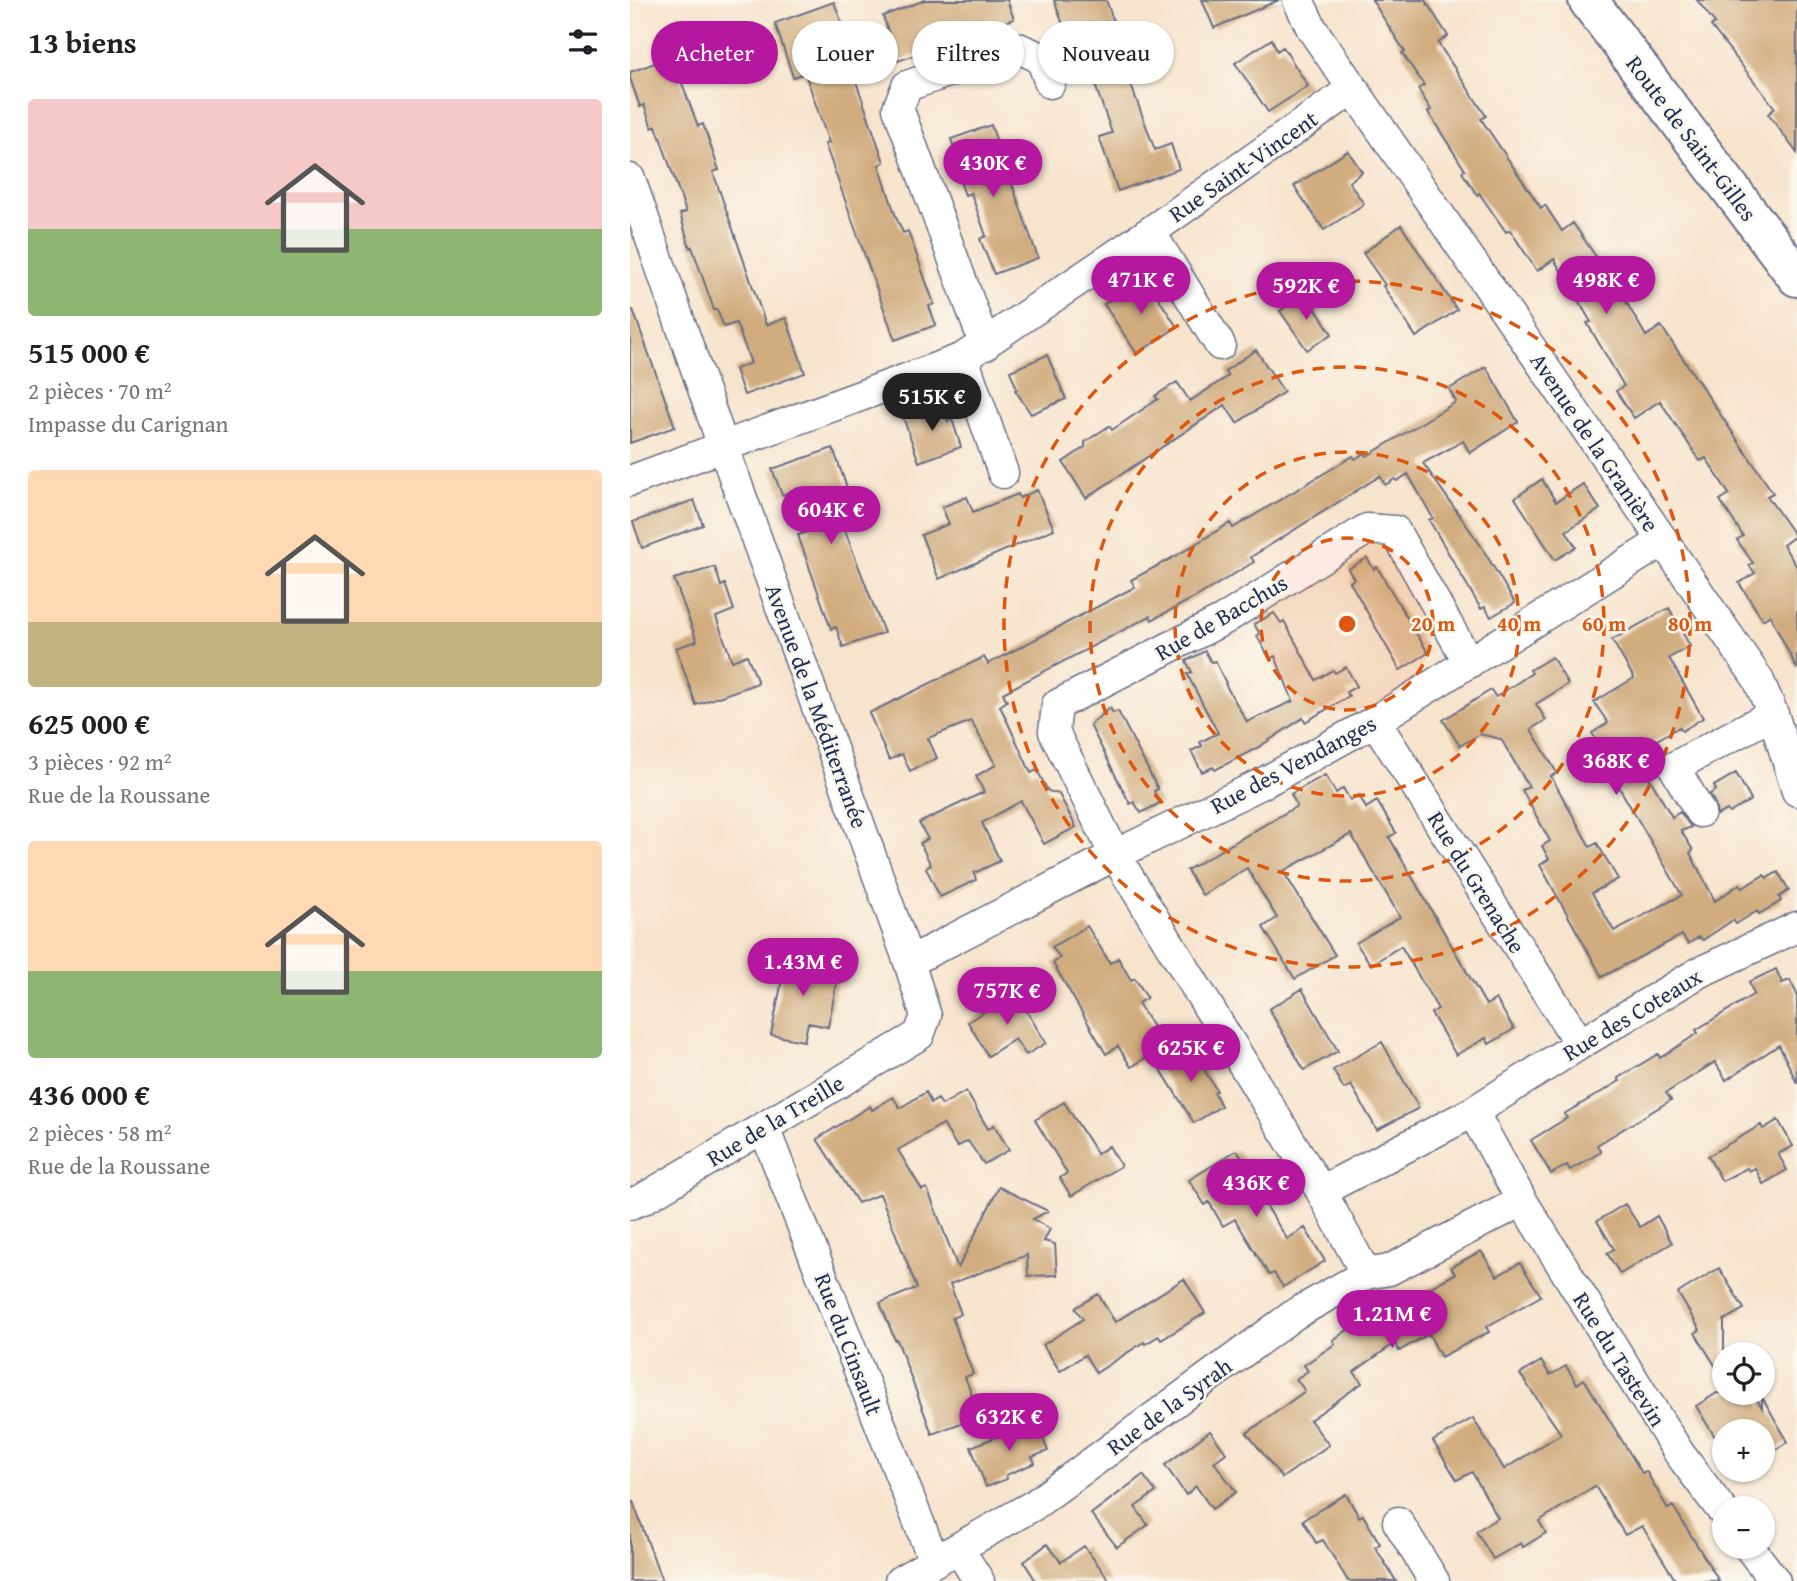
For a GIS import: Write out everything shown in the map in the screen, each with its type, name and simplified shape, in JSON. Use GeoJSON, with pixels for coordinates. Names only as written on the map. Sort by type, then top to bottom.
{"type":"FeatureCollection","features":[{"type":"Feature","properties":{"kind":"main road","name":"Route de Saint-Gilles"},"geometry":{"type":"LineString","coordinates":[[1588,0],[1797,277]]}},
{"type":"Feature","properties":{"kind":"main road","name":"Route de Saint-Gilles"},"geometry":{"type":"LineString","coordinates":[[1616,0],[1797,248]]}},
{"type":"Feature","properties":{"kind":"street","name":"Avenue de la Granière"},"geometry":{"type":"LineString","coordinates":[[1298,0],[1312,29],[1352,89],[1758,679],[1773,714],[1797,791]]}},
{"type":"Feature","properties":{"kind":"street"},"geometry":{"type":"LineString","coordinates":[[1003,473],[974,351],[898,108],[907,86],[1018,48],[1038,57]]}},
{"type":"Feature","properties":{"kind":"street","name":"Rue Saint-Vincent"},"geometry":{"type":"LineString","coordinates":[[630,481],[974,351],[1150,232],[1352,89]]}},
{"type":"Feature","properties":{"kind":"street","name":"Avenue de la Méditerranée"},"geometry":{"type":"LineString","coordinates":[[630,179],[909,962],[926,1016],[919,1035]]}},
{"type":"Feature","properties":{"kind":"street"},"geometry":{"type":"LineString","coordinates":[[1150,232],[1220,345]]}},
{"type":"Feature","properties":{"kind":"street","name":"Rue de Bacchus"},"geometry":{"type":"LineString","coordinates":[[1115,855],[1054,732],[1057,705],[1223,620],[1367,529],[1395,531],[1469,663]]}},
{"type":"Feature","properties":{"kind":"street","name":"Rue des Vendanges"},"geometry":{"type":"LineString","coordinates":[[909,962],[1115,855],[1263,783],[1375,721],[1663,541]]}},
{"type":"Feature","properties":{"kind":"street"},"geometry":{"type":"LineString","coordinates":[[1700,812],[1674,767],[1773,714]]}},
{"type":"Feature","properties":{"kind":"street","name":"Rue du Grenache"},"geometry":{"type":"LineString","coordinates":[[1375,721],[1580,1044]]}},
{"type":"Feature","properties":{"kind":"street"},"geometry":{"type":"LineString","coordinates":[[1115,855],[1321,1191],[1367,1274]]}},
{"type":"Feature","properties":{"kind":"street","name":"Rue des Coteaux"},"geometry":{"type":"LineString","coordinates":[[1321,1191],[1473,1112],[1698,973],[1797,927]]}},
{"type":"Feature","properties":{"kind":"street","name":"Rue de la Treille"},"geometry":{"type":"LineString","coordinates":[[630,1204],[643,1199],[919,1035]]}},
{"type":"Feature","properties":{"kind":"street","name":"Rue du Tastevin"},"geometry":{"type":"LineString","coordinates":[[1473,1112],[1522,1200],[1679,1453],[1712,1497]]}},
{"type":"Feature","properties":{"kind":"street","name":"Rue du Cinsault"},"geometry":{"type":"LineString","coordinates":[[764,1128],[946,1554],[979,1581]]}},
{"type":"Feature","properties":{"kind":"street","name":"Rue de la Syrah"},"geometry":{"type":"LineString","coordinates":[[900,1581],[1034,1505],[1295,1314],[1367,1274],[1389,1270],[1522,1200]]}},
{"type":"Feature","properties":{"kind":"street"},"geometry":{"type":"LineString","coordinates":[[1398,1522],[1433,1581]]}},
{"type":"Feature","properties":{"kind":"street"},"geometry":{"type":"LineString","coordinates":[[1758,1559],[1774,1581]]}},
{"type":"Feature","properties":{"kind":"building"},"geometry":{"type":"Polygon","coordinates":[[[925,0],[1007,0],[1014,19],[912,21],[912,56],[898,61],[898,21],[885,21],[883,16],[925,0]]]}},
{"type":"Feature","properties":{"kind":"building"},"geometry":{"type":"Polygon","coordinates":[[[1054,0],[1106,0],[1114,21],[1062,21],[1054,0]]]}},
{"type":"Feature","properties":{"kind":"building"},"geometry":{"type":"Polygon","coordinates":[[[1202,0],[1279,0],[1214,28],[1202,0]]]}},
{"type":"Feature","properties":{"kind":"building"},"geometry":{"type":"Polygon","coordinates":[[[1372,0],[1425,0],[1448,36],[1438,43],[1486,116],[1481,119],[1541,208],[1545,205],[1562,231],[1573,223],[1605,270],[1607,269],[1646,336],[1661,326],[1773,493],[1767,496],[1795,536],[1783,545],[1797,567],[1797,669],[1770,615],[1763,620],[1739,583],[1755,573],[1749,565],[1753,563],[1737,540],[1743,536],[1720,500],[1729,494],[1706,458],[1700,461],[1660,401],[1634,418],[1616,391],[1624,386],[1554,259],[1537,271],[1510,230],[1506,232],[1479,193],[1477,195],[1462,172],[1465,170],[1428,112],[1431,110],[1418,89],[1424,85],[1372,0]]]}},
{"type":"Feature","properties":{"kind":"building"},"geometry":{"type":"Polygon","coordinates":[[[1697,0],[1797,0],[1797,153],[1768,114],[1775,108],[1711,26],[1715,23],[1697,0]]]}},
{"type":"Feature","properties":{"kind":"building"},"geometry":{"type":"Polygon","coordinates":[[[834,2],[841,21],[792,21],[792,74],[778,32],[778,22],[834,2]]]}},
{"type":"Feature","properties":{"kind":"building"},"geometry":{"type":"Polygon","coordinates":[[[1272,39],[1277,51],[1283,47],[1308,86],[1268,112],[1235,63],[1272,39]]]}},
{"type":"Feature","properties":{"kind":"building"},"geometry":{"type":"Polygon","coordinates":[[[651,64],[651,84],[682,84],[698,126],[703,124],[719,170],[713,172],[766,325],[786,318],[805,373],[744,395],[735,369],[751,363],[736,323],[724,327],[717,310],[714,310],[692,247],[690,248],[680,214],[686,212],[656,126],[652,128],[644,105],[640,107],[630,72],[651,64]]]}},
{"type":"Feature","properties":{"kind":"building"},"geometry":{"type":"Polygon","coordinates":[[[809,84],[857,84],[884,162],[879,165],[896,217],[903,233],[908,231],[934,304],[929,306],[936,325],[895,340],[825,144],[829,143],[809,84]]]}},
{"type":"Feature","properties":{"kind":"building"},"geometry":{"type":"Polygon","coordinates":[[[1095,84],[1133,84],[1131,85],[1155,150],[1171,144],[1179,169],[1118,191],[1099,137],[1112,133],[1095,84]]]}},
{"type":"Feature","properties":{"kind":"building"},"geometry":{"type":"Polygon","coordinates":[[[991,125],[1038,258],[994,274],[980,239],[986,236],[971,193],[965,195],[952,159],[957,157],[951,139],[991,125]]]}},
{"type":"Feature","properties":{"kind":"building"},"geometry":{"type":"Polygon","coordinates":[[[1348,151],[1362,172],[1349,182],[1364,204],[1324,230],[1294,186],[1348,151]]]}},
{"type":"Feature","properties":{"kind":"building"},"geometry":{"type":"Polygon","coordinates":[[[1401,225],[1457,310],[1416,337],[1363,253],[1401,225]]]}},
{"type":"Feature","properties":{"kind":"building"},"geometry":{"type":"Polygon","coordinates":[[[1140,281],[1146,291],[1151,287],[1177,327],[1137,354],[1104,304],[1140,281]]]}},
{"type":"Feature","properties":{"kind":"building"},"geometry":{"type":"Polygon","coordinates":[[[1305,293],[1332,334],[1307,350],[1280,311],[1305,293]]]}},
{"type":"Feature","properties":{"kind":"building"},"geometry":{"type":"Polygon","coordinates":[[[630,310],[633,310],[675,427],[630,443],[630,310]]]}},
{"type":"Feature","properties":{"kind":"building"},"geometry":{"type":"Polygon","coordinates":[[[1256,350],[1284,392],[1237,423],[1225,405],[1086,498],[1063,462],[1085,447],[1085,442],[1109,426],[1112,430],[1158,399],[1155,396],[1177,382],[1190,401],[1228,376],[1225,371],[1256,350]]]}},
{"type":"Feature","properties":{"kind":"building"},"geometry":{"type":"Polygon","coordinates":[[[1047,355],[1066,399],[1031,414],[1015,390],[1017,389],[1010,371],[1047,355]]]}},
{"type":"Feature","properties":{"kind":"building"},"geometry":{"type":"Polygon","coordinates":[[[1486,367],[1518,422],[1470,453],[1463,441],[1423,463],[1481,546],[1515,603],[1491,617],[1485,607],[1481,609],[1429,520],[1433,518],[1408,474],[1385,485],[1380,476],[1251,557],[1254,562],[1196,597],[1152,620],[1150,616],[1003,693],[1007,701],[1000,706],[1031,773],[1037,770],[1048,791],[1059,794],[1076,827],[1044,844],[1021,801],[982,823],[1000,861],[974,873],[976,880],[940,897],[926,868],[931,865],[920,843],[928,839],[919,823],[984,792],[976,776],[996,765],[971,721],[928,738],[937,758],[910,771],[902,754],[889,760],[869,713],[984,657],[988,664],[1135,587],[1131,580],[1230,523],[1233,528],[1353,456],[1355,459],[1365,453],[1367,456],[1456,402],[1449,389],[1486,367]]]}},
{"type":"Feature","properties":{"kind":"building"},"geometry":{"type":"Polygon","coordinates":[[[941,404],[948,421],[952,419],[961,447],[919,462],[903,417],[941,404]]]}},
{"type":"Feature","properties":{"kind":"building"},"geometry":{"type":"Polygon","coordinates":[[[833,448],[852,502],[836,507],[884,633],[843,647],[836,627],[831,629],[798,535],[812,530],[797,489],[782,495],[772,469],[833,448]]]}},
{"type":"Feature","properties":{"kind":"building"},"geometry":{"type":"Polygon","coordinates":[[[1542,479],[1556,502],[1583,484],[1600,509],[1566,531],[1576,547],[1555,560],[1515,498],[1542,479]]]}},
{"type":"Feature","properties":{"kind":"building"},"geometry":{"type":"Polygon","coordinates":[[[1037,490],[1054,529],[939,579],[921,535],[949,524],[942,507],[967,497],[973,512],[1018,494],[1020,498],[1037,490]]]}},
{"type":"Feature","properties":{"kind":"building"},"geometry":{"type":"Polygon","coordinates":[[[694,500],[703,525],[642,548],[633,522],[694,500]]]}},
{"type":"Feature","properties":{"kind":"building"},"geometry":{"type":"Polygon","coordinates":[[[1367,558],[1374,569],[1377,567],[1428,653],[1400,670],[1350,582],[1354,579],[1348,569],[1367,558]]]}},
{"type":"Feature","properties":{"kind":"building"},"geometry":{"type":"Polygon","coordinates":[[[715,567],[721,586],[725,584],[734,610],[716,617],[732,661],[747,655],[758,683],[696,705],[676,648],[697,641],[674,579],[715,567]]]}},
{"type":"Feature","properties":{"kind":"building"},"geometry":{"type":"Polygon","coordinates":[[[1669,608],[1690,646],[1669,658],[1703,718],[1682,731],[1679,727],[1635,753],[1672,817],[1680,812],[1691,827],[1681,831],[1693,850],[1690,853],[1715,901],[1740,884],[1742,888],[1764,875],[1767,878],[1778,872],[1789,890],[1779,897],[1781,901],[1759,914],[1757,911],[1736,924],[1733,920],[1703,940],[1699,937],[1688,944],[1682,935],[1602,977],[1540,865],[1549,859],[1542,846],[1550,841],[1522,790],[1529,787],[1501,739],[1480,734],[1460,746],[1443,720],[1491,690],[1496,697],[1532,673],[1530,670],[1552,657],[1568,684],[1536,704],[1546,720],[1531,729],[1557,773],[1551,776],[1590,847],[1597,843],[1618,879],[1592,893],[1614,931],[1682,895],[1595,746],[1599,744],[1592,733],[1608,723],[1594,702],[1634,678],[1612,640],[1669,608]]]}},
{"type":"Feature","properties":{"kind":"building"},"geometry":{"type":"Polygon","coordinates":[[[1274,613],[1281,623],[1284,621],[1316,680],[1333,670],[1335,673],[1346,667],[1357,686],[1346,692],[1349,696],[1305,722],[1303,718],[1259,747],[1215,770],[1213,767],[1202,772],[1191,751],[1202,746],[1200,742],[1218,733],[1187,674],[1192,672],[1186,661],[1205,651],[1211,662],[1215,661],[1247,722],[1293,701],[1275,656],[1270,659],[1257,636],[1260,634],[1254,624],[1274,613]]]}},
{"type":"Feature","properties":{"kind":"building"},"geometry":{"type":"Polygon","coordinates":[[[1110,708],[1113,713],[1118,711],[1158,789],[1154,791],[1160,803],[1141,813],[1134,802],[1130,804],[1090,725],[1110,708]]]}},
{"type":"Feature","properties":{"kind":"building"},"geometry":{"type":"Polygon","coordinates":[[[1736,773],[1751,800],[1729,813],[1727,810],[1717,815],[1710,794],[1716,790],[1714,786],[1736,773]]]}},
{"type":"Feature","properties":{"kind":"building"},"geometry":{"type":"Polygon","coordinates":[[[1325,775],[1336,793],[1343,788],[1350,800],[1359,795],[1366,808],[1377,801],[1396,833],[1389,837],[1486,1005],[1496,999],[1514,1029],[1489,1044],[1486,1038],[1456,1055],[1431,1013],[1438,1009],[1401,946],[1371,965],[1356,943],[1400,917],[1351,834],[1283,871],[1335,955],[1295,979],[1263,927],[1277,918],[1247,868],[1202,895],[1187,870],[1297,806],[1291,794],[1325,775]]]}},
{"type":"Feature","properties":{"kind":"building"},"geometry":{"type":"Polygon","coordinates":[[[1087,926],[1110,963],[1118,958],[1131,980],[1135,978],[1147,998],[1138,1003],[1165,1046],[1131,1067],[1118,1046],[1106,1054],[1053,963],[1060,958],[1052,947],[1087,926]]]}},
{"type":"Feature","properties":{"kind":"building"},"geometry":{"type":"Polygon","coordinates":[[[788,951],[822,958],[818,977],[837,981],[828,1027],[808,1023],[804,1041],[771,1035],[788,951]]]}},
{"type":"Feature","properties":{"kind":"building"},"geometry":{"type":"Polygon","coordinates":[[[1776,969],[1782,983],[1790,980],[1797,994],[1797,1083],[1779,1045],[1726,1080],[1715,1062],[1666,1093],[1671,1100],[1597,1145],[1601,1152],[1570,1170],[1567,1165],[1551,1174],[1531,1140],[1567,1118],[1564,1114],[1620,1081],[1618,1078],[1658,1054],[1660,1058],[1698,1033],[1696,1030],[1754,994],[1749,982],[1776,969]]]}},
{"type":"Feature","properties":{"kind":"building"},"geometry":{"type":"Polygon","coordinates":[[[1302,989],[1338,1051],[1304,1070],[1269,1009],[1302,989]]]}},
{"type":"Feature","properties":{"kind":"building"},"geometry":{"type":"Polygon","coordinates":[[[1015,992],[1046,1043],[1026,1055],[1015,1039],[988,1056],[968,1022],[1015,992]]]}},
{"type":"Feature","properties":{"kind":"building"},"geometry":{"type":"Polygon","coordinates":[[[1382,1042],[1419,1108],[1377,1130],[1351,1085],[1344,1089],[1333,1070],[1382,1042]]]}},
{"type":"Feature","properties":{"kind":"building"},"geometry":{"type":"Polygon","coordinates":[[[1190,1046],[1217,1091],[1214,1092],[1221,1106],[1194,1123],[1158,1065],[1190,1046]]]}},
{"type":"Feature","properties":{"kind":"building"},"geometry":{"type":"Polygon","coordinates":[[[966,1091],[988,1129],[994,1125],[1009,1150],[984,1164],[968,1141],[957,1147],[943,1124],[898,1150],[922,1190],[927,1188],[958,1268],[999,1187],[1048,1211],[1033,1219],[1050,1229],[1044,1241],[1055,1244],[1057,1275],[1028,1276],[1027,1255],[950,1284],[961,1314],[952,1318],[973,1374],[965,1377],[980,1416],[932,1434],[897,1340],[880,1303],[917,1288],[880,1194],[858,1203],[817,1139],[870,1106],[872,1110],[893,1097],[900,1108],[926,1092],[931,1103],[938,1099],[942,1105],[966,1091]]]}},
{"type":"Feature","properties":{"kind":"building"},"geometry":{"type":"Polygon","coordinates":[[[1064,1102],[1097,1154],[1109,1146],[1121,1166],[1071,1196],[1060,1178],[1067,1173],[1035,1120],[1064,1102]]]}},
{"type":"Feature","properties":{"kind":"building"},"geometry":{"type":"Polygon","coordinates":[[[1778,1120],[1793,1146],[1778,1154],[1787,1170],[1763,1184],[1755,1168],[1749,1171],[1747,1168],[1722,1181],[1708,1156],[1761,1125],[1763,1129],[1778,1120]]]}},
{"type":"Feature","properties":{"kind":"building"},"geometry":{"type":"Polygon","coordinates":[[[1237,1150],[1269,1199],[1264,1202],[1287,1239],[1305,1228],[1325,1261],[1283,1287],[1274,1273],[1269,1275],[1235,1219],[1223,1226],[1209,1202],[1205,1205],[1189,1180],[1237,1150]]]}},
{"type":"Feature","properties":{"kind":"building"},"geometry":{"type":"Polygon","coordinates":[[[1625,1204],[1640,1227],[1657,1216],[1672,1243],[1620,1274],[1607,1253],[1614,1249],[1597,1221],[1625,1204]]]}},
{"type":"Feature","properties":{"kind":"building"},"geometry":{"type":"Polygon","coordinates":[[[1481,1251],[1497,1276],[1520,1263],[1541,1296],[1486,1327],[1489,1332],[1441,1357],[1429,1334],[1399,1351],[1395,1343],[1354,1372],[1362,1383],[1310,1420],[1329,1445],[1282,1478],[1247,1433],[1305,1391],[1296,1379],[1308,1371],[1304,1365],[1335,1344],[1333,1340],[1352,1327],[1353,1329],[1455,1274],[1451,1267],[1481,1251]]]}},
{"type":"Feature","properties":{"kind":"building"},"geometry":{"type":"Polygon","coordinates":[[[1719,1268],[1744,1309],[1724,1320],[1724,1342],[1712,1342],[1712,1361],[1695,1333],[1700,1330],[1678,1293],[1719,1268]]]}},
{"type":"Feature","properties":{"kind":"building"},"geometry":{"type":"Polygon","coordinates":[[[1184,1279],[1205,1313],[1161,1340],[1159,1336],[1145,1344],[1144,1342],[1096,1373],[1085,1355],[1060,1371],[1043,1345],[1083,1319],[1075,1308],[1098,1294],[1115,1322],[1184,1279]]]}},
{"type":"Feature","properties":{"kind":"building"},"geometry":{"type":"Polygon","coordinates":[[[1541,1361],[1550,1375],[1566,1366],[1577,1384],[1584,1379],[1642,1473],[1646,1471],[1668,1509],[1673,1506],[1719,1581],[1676,1581],[1642,1526],[1625,1535],[1595,1486],[1539,1521],[1546,1533],[1523,1547],[1521,1543],[1493,1559],[1476,1531],[1498,1518],[1472,1472],[1457,1480],[1433,1441],[1473,1418],[1504,1469],[1561,1434],[1520,1374],[1541,1361]]]}},
{"type":"Feature","properties":{"kind":"building"},"geometry":{"type":"Polygon","coordinates":[[[1712,1396],[1712,1405],[1760,1405],[1762,1408],[1762,1405],[1767,1405],[1775,1419],[1712,1419],[1712,1432],[1696,1406],[1712,1396]]]}},
{"type":"Feature","properties":{"kind":"building"},"geometry":{"type":"Polygon","coordinates":[[[1775,1420],[1788,1442],[1775,1450],[1775,1420]]]}},
{"type":"Feature","properties":{"kind":"building"},"geometry":{"type":"Polygon","coordinates":[[[1036,1421],[1048,1451],[1032,1457],[1035,1463],[986,1487],[971,1447],[1036,1421]]]}},
{"type":"Feature","properties":{"kind":"building"},"geometry":{"type":"Polygon","coordinates":[[[1210,1431],[1226,1453],[1214,1462],[1236,1492],[1212,1509],[1196,1486],[1186,1495],[1165,1465],[1210,1431]]]}},
{"type":"Feature","properties":{"kind":"building"},"geometry":{"type":"Polygon","coordinates":[[[1143,1475],[1156,1492],[1135,1507],[1148,1525],[1117,1547],[1091,1514],[1143,1475]]]}},
{"type":"Feature","properties":{"kind":"building"},"geometry":{"type":"Polygon","coordinates":[[[1346,1494],[1359,1517],[1363,1515],[1380,1544],[1375,1547],[1396,1581],[1348,1581],[1323,1540],[1316,1543],[1303,1520],[1346,1494]]]}},
{"type":"Feature","properties":{"kind":"building"},"geometry":{"type":"Polygon","coordinates":[[[633,1502],[662,1581],[630,1581],[630,1503],[633,1502]]]}},
{"type":"Feature","properties":{"kind":"building"},"geometry":{"type":"Polygon","coordinates":[[[1047,1544],[1061,1562],[1084,1546],[1110,1581],[1036,1581],[1024,1562],[1047,1544]]]}}]}
